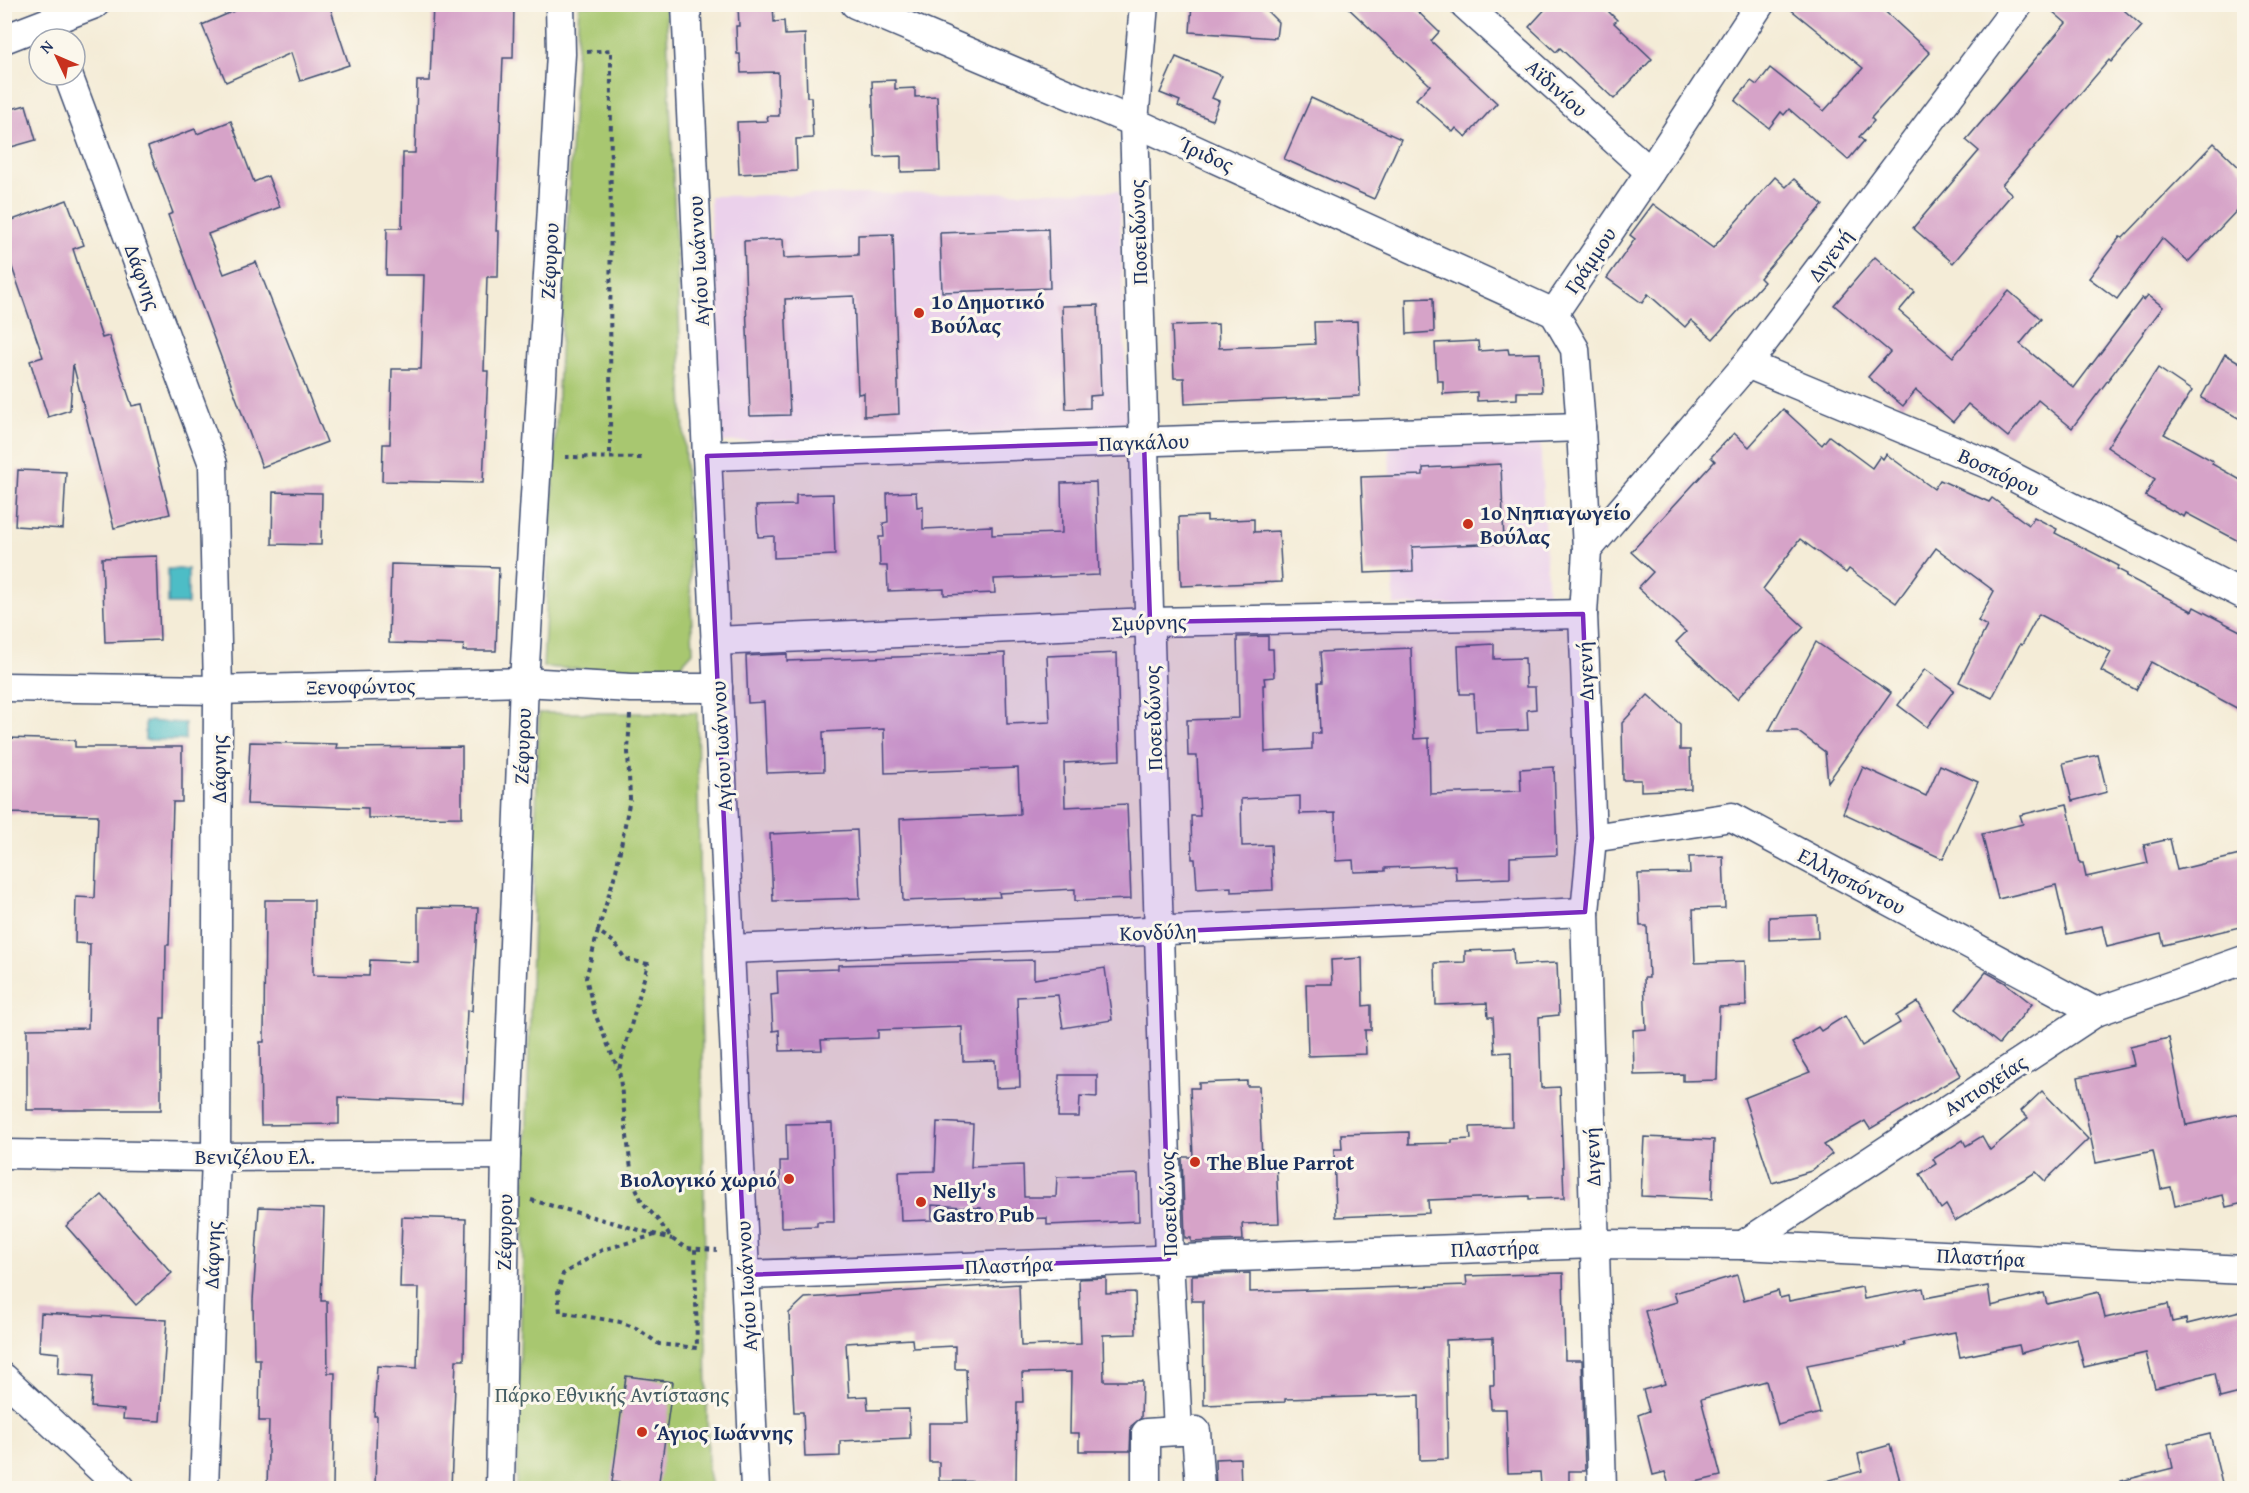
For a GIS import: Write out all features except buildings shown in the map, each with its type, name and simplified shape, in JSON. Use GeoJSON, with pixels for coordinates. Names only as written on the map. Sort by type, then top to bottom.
{"type":"FeatureCollection","features":[{"type":"Feature","properties":{"kind":"street"},"geometry":{"type":"LineString","coordinates":[[4,39],[95,4]]}},
{"type":"Feature","properties":{"kind":"street","name":"Ζέφυρου"},"geometry":{"type":"LineString","coordinates":[[500,1488],[504,1193],[524,682],[561,54],[560,4]]}},
{"type":"Feature","properties":{"kind":"street","name":"Αγίου Ιωάννου"},"geometry":{"type":"LineString","coordinates":[[686,4],[755,1488]]}},
{"type":"Feature","properties":{"kind":"street","name":"Ίριδος"},"geometry":{"type":"LineString","coordinates":[[855,4],[1134,122],[1554,313]]}},
{"type":"Feature","properties":{"kind":"street","name":"Ποσειδώνος"},"geometry":{"type":"LineString","coordinates":[[1144,4],[1134,122],[1169,1259],[1178,1431]]}},
{"type":"Feature","properties":{"kind":"street","name":"Αϊδινίου"},"geometry":{"type":"LineString","coordinates":[[1464,4],[1650,172]]}},
{"type":"Feature","properties":{"kind":"street","name":"Γράμμου"},"geometry":{"type":"LineString","coordinates":[[1587,550],[1575,349],[1554,313],[1760,4]]}},
{"type":"Feature","properties":{"kind":"street","name":"Διγενή"},"geometry":{"type":"LineString","coordinates":[[1602,1488],[1585,912],[1592,838],[1583,614],[1587,550],[1747,364],[2019,4]]}},
{"type":"Feature","properties":{"kind":"street","name":"Δάφνης"},"geometry":{"type":"LineString","coordinates":[[72,87],[213,464],[218,690],[216,1157],[204,1488]]}},
{"type":"Feature","properties":{"kind":"street","name":"Βοσπόρου"},"geometry":{"type":"LineString","coordinates":[[1747,364],[1990,465],[2244,595]]}},
{"type":"Feature","properties":{"kind":"street","name":"Παγκάλου"},"geometry":{"type":"LineString","coordinates":[[707,456],[1581,428]]}},
{"type":"Feature","properties":{"kind":"street","name":"Σμύρνης"},"geometry":{"type":"LineString","coordinates":[[716,641],[1150,622],[1583,614]]}},
{"type":"Feature","properties":{"kind":"street","name":"Ξενοφώντος"},"geometry":{"type":"LineString","coordinates":[[4,687],[218,690],[524,682],[631,688],[718,688]]}},
{"type":"Feature","properties":{"kind":"street","name":"Ελλησπόντου"},"geometry":{"type":"LineString","coordinates":[[1592,838],[1732,817],[2096,1012]]}},
{"type":"Feature","properties":{"kind":"street","name":"Κονδύλη"},"geometry":{"type":"LineString","coordinates":[[730,949],[1585,912]]}},
{"type":"Feature","properties":{"kind":"street","name":"Αντιοχείας"},"geometry":{"type":"LineString","coordinates":[[1743,1245],[2096,1012],[2244,960]]}},
{"type":"Feature","properties":{"kind":"street","name":"Βενιζέλου Ελ."},"geometry":{"type":"LineString","coordinates":[[4,1154],[216,1157],[506,1155]]}},
{"type":"Feature","properties":{"kind":"street","name":"Πλαστήρα"},"geometry":{"type":"LineString","coordinates":[[745,1263],[1169,1259],[1595,1244],[1743,1245],[2244,1270]]}},
{"type":"Feature","properties":{"kind":"street"},"geometry":{"type":"LineString","coordinates":[[4,1378],[121,1488]]}},
{"type":"Feature","properties":{"kind":"street"},"geometry":{"type":"LineString","coordinates":[[1146,1488],[1146,1432],[1178,1431],[1196,1431],[1200,1488]]}},
{"type":"Feature","properties":{"kind":"path"},"geometry":{"type":"LineString","coordinates":[[561,54],[611,50],[610,458]]}},
{"type":"Feature","properties":{"kind":"path"},"geometry":{"type":"LineString","coordinates":[[537,457],[646,458]]}},
{"type":"Feature","properties":{"kind":"path"},"geometry":{"type":"LineString","coordinates":[[631,688],[628,751],[630,799],[616,871],[586,978],[595,1014],[619,1069],[632,1178],[642,1202],[672,1239]]}},
{"type":"Feature","properties":{"kind":"path"},"geometry":{"type":"LineString","coordinates":[[598,931],[615,943],[625,959],[648,964],[619,1069]]}},
{"type":"Feature","properties":{"kind":"path"},"geometry":{"type":"LineString","coordinates":[[504,1193],[672,1239],[686,1248],[745,1263]]}},
{"type":"Feature","properties":{"kind":"path"},"geometry":{"type":"LineString","coordinates":[[655,1235],[602,1250],[563,1274],[558,1292],[560,1312],[628,1325],[659,1344],[697,1348],[695,1249]]}},
{"type":"Feature","properties":{"kind":"highlighted area"},"geometry":{"type":"Polygon","coordinates":[[[1144,442],[1150,622],[1583,614],[1592,838],[1585,912],[1159,932],[1169,1259],[745,1275],[707,456],[1144,442]]]}},
{"type":"Feature","properties":{"kind":"shaded area","name":"1ο Δημοτικό Βούλας"},"geometry":{"type":"Polygon","coordinates":[[[1119,191],[1128,429],[719,442],[710,196],[1119,191]]]}},
{"type":"Feature","properties":{"kind":"shaded area","name":"1ο Νηπιαγωγείο Βούλας"},"geometry":{"type":"Polygon","coordinates":[[[1540,435],[1548,604],[1394,605],[1389,444],[1540,435]]]}},
{"type":"Feature","properties":{"kind":"green space"},"geometry":{"type":"Polygon","coordinates":[[[579,5],[666,5],[693,652],[672,675],[543,667],[579,5]]]}},
{"type":"Feature","properties":{"kind":"green space","name":"Πάρκο Εθνικής Αντίστασης"},"geometry":{"type":"Polygon","coordinates":[[[539,713],[697,713],[708,1471],[711,1488],[516,1488],[539,713]]]}},
{"type":"Feature","properties":{"kind":"water"},"geometry":{"type":"Polygon","coordinates":[[[168,569],[188,569],[188,604],[168,604],[168,569]]]}},
{"type":"Feature","properties":{"kind":"water"},"geometry":{"type":"Polygon","coordinates":[[[145,721],[185,723],[185,740],[145,740],[145,721]]]}},
{"type":"Feature","properties":{"kind":"place","name":"1ο Δημοτικό Βούλας"},"geometry":{"type":"Point","coordinates":[919,313]}},
{"type":"Feature","properties":{"kind":"place","name":"1ο Νηπιαγωγείο Βούλας"},"geometry":{"type":"Point","coordinates":[1468,524]}},
{"type":"Feature","properties":{"kind":"place","name":"The Blue Parrot"},"geometry":{"type":"Point","coordinates":[1195,1162]}},
{"type":"Feature","properties":{"kind":"place","name":"Βιολογικό χωριό"},"geometry":{"type":"Point","coordinates":[789,1179]}},
{"type":"Feature","properties":{"kind":"place","name":"Nelly's Gastro Pub"},"geometry":{"type":"Point","coordinates":[921,1202]}},
{"type":"Feature","properties":{"kind":"place","name":"Άγιος Ιωάννης"},"geometry":{"type":"Point","coordinates":[642,1432]}}]}
